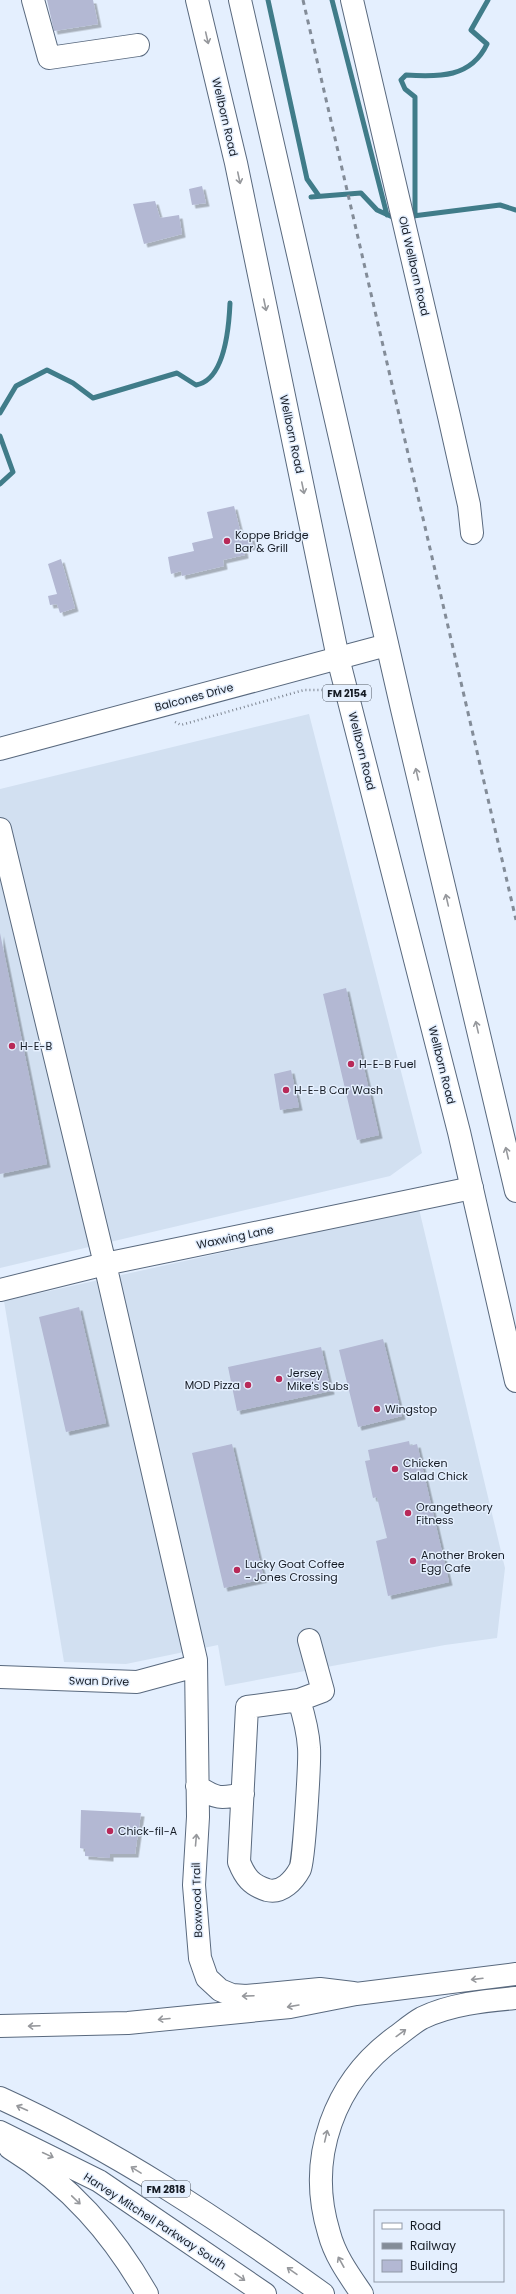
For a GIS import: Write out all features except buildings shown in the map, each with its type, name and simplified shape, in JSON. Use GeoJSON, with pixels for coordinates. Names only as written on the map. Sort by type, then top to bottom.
{"type":"FeatureCollection","features":[{"type":"Feature","properties":{"kind":"main road"},"geometry":{"type":"LineString","coordinates":[[33,0],[49,58],[138,45]]}},
{"type":"Feature","properties":{"kind":"main road","name":"Wellborn Road"},"geometry":{"type":"LineString","coordinates":[[197,0],[236,163],[338,658],[472,1188],[516,1381]]}},
{"type":"Feature","properties":{"kind":"main road"},"geometry":{"type":"LineString","coordinates":[[240,0],[387,645],[516,1191]]}},
{"type":"Feature","properties":{"kind":"main road","name":"Old Wellborn Road"},"geometry":{"type":"LineString","coordinates":[[352,0],[469,505],[472,532]]}},
{"type":"Feature","properties":{"kind":"main road","name":"Balcones Drive"},"geometry":{"type":"LineString","coordinates":[[0,749],[387,645]]}},
{"type":"Feature","properties":{"kind":"main road","name":"Boxwood Trail"},"geometry":{"type":"LineString","coordinates":[[0,829],[105,1264],[196,1666],[197,1793],[194,1885],[195,1920],[200,1958],[207,1978],[220,1990],[232,1995],[246,1996],[320,1989],[356,1994]]}},
{"type":"Feature","properties":{"kind":"main road","name":"Waxwing Lane"},"geometry":{"type":"LineString","coordinates":[[0,1290],[105,1264],[472,1188]]}},
{"type":"Feature","properties":{"kind":"main road"},"geometry":{"type":"LineString","coordinates":[[299,1700],[305,1718],[309,1748],[301,1868],[288,1886],[271,1891],[258,1887],[245,1878],[239,1862],[247,1707],[299,1700],[322,1691],[310,1640]]}},
{"type":"Feature","properties":{"kind":"main road","name":"Swan Drive"},"geometry":{"type":"LineString","coordinates":[[0,1678],[137,1682],[196,1666]]}},
{"type":"Feature","properties":{"kind":"main road"},"geometry":{"type":"LineString","coordinates":[[197,1793],[225,1798],[243,1794]]}},
{"type":"Feature","properties":{"kind":"main road"},"geometry":{"type":"LineString","coordinates":[[0,2026],[128,2023],[290,2007],[356,1994],[516,1974]]}},
{"type":"Feature","properties":{"kind":"main road"},"geometry":{"type":"LineString","coordinates":[[362,2294],[337,2254],[329,2234],[323,2210],[320,2186],[322,2159],[326,2134],[334,2111],[360,2069],[378,2049],[421,2019],[448,2007],[516,1998]]}},
{"type":"Feature","properties":{"kind":"main road","name":"FM 2818"},"geometry":{"type":"LineString","coordinates":[[0,2098],[42,2116],[129,2166],[240,2234],[324,2294]]}},
{"type":"Feature","properties":{"kind":"main road","name":"Harvey Mitchell Parkway South"},"geometry":{"type":"LineString","coordinates":[[0,2132],[99,2181],[264,2294]]}},
{"type":"Feature","properties":{"kind":"main road"},"geometry":{"type":"LineString","coordinates":[[0,2142],[61,2185],[85,2209],[108,2234],[147,2294]]}},
{"type":"Feature","properties":{"kind":"path"},"geometry":{"type":"LineString","coordinates":[[150,709],[181,725],[304,690],[322,690]]}},
{"type":"Feature","properties":{"kind":"shaded area"},"geometry":{"type":"Polygon","coordinates":[[[309,714],[422,1153],[390,1176],[0,1268],[0,789],[309,714]]]}},
{"type":"Feature","properties":{"kind":"shaded area"},"geometry":{"type":"Polygon","coordinates":[[[419,1209],[505,1568],[497,1638],[445,1645],[225,1686],[218,1645],[126,1664],[64,1662],[4,1301],[419,1209]]]}},
{"type":"Feature","properties":{"kind":"waterway"},"geometry":{"type":"LineString","coordinates":[[268,0],[307,179],[319,196]]}},
{"type":"Feature","properties":{"kind":"waterway"},"geometry":{"type":"LineString","coordinates":[[332,0],[387,215]]}},
{"type":"Feature","properties":{"kind":"waterway"},"geometry":{"type":"LineString","coordinates":[[415,216],[415,97],[405,89],[401,80],[406,75],[430,76],[453,73],[472,63],[480,55],[487,44],[471,30],[488,0]]}},
{"type":"Feature","properties":{"kind":"waterway"},"geometry":{"type":"LineString","coordinates":[[311,197],[361,193],[377,210],[397,219]]}},
{"type":"Feature","properties":{"kind":"waterway"},"geometry":{"type":"LineString","coordinates":[[413,216],[500,205],[516,210]]}},
{"type":"Feature","properties":{"kind":"waterway"},"geometry":{"type":"LineString","coordinates":[[0,413],[16,386],[47,370],[73,383],[93,398],[177,373],[196,385],[206,381],[213,373],[224,351],[230,303]]}},
{"type":"Feature","properties":{"kind":"waterway"},"geometry":{"type":"LineString","coordinates":[[0,436],[13,472],[0,484]]}},
{"type":"Feature","properties":{"kind":"railway"},"geometry":{"type":"LineString","coordinates":[[303,0],[516,920]]}},
{"type":"Feature","properties":{"kind":"place","name":"Koppe Bridge Bar & Grill"},"geometry":{"type":"Point","coordinates":[227,541]}},
{"type":"Feature","properties":{"kind":"place","name":"H-E-B"},"geometry":{"type":"Point","coordinates":[12,1046]}},
{"type":"Feature","properties":{"kind":"place","name":"H-E-B Fuel"},"geometry":{"type":"Point","coordinates":[351,1064]}},
{"type":"Feature","properties":{"kind":"place","name":"H-E-B Car Wash"},"geometry":{"type":"Point","coordinates":[286,1090]}},
{"type":"Feature","properties":{"kind":"place","name":"Jersey Mike's Subs"},"geometry":{"type":"Point","coordinates":[279,1379]}},
{"type":"Feature","properties":{"kind":"place","name":"MOD Pizza"},"geometry":{"type":"Point","coordinates":[248,1385]}},
{"type":"Feature","properties":{"kind":"place","name":"Wingstop"},"geometry":{"type":"Point","coordinates":[377,1409]}},
{"type":"Feature","properties":{"kind":"place","name":"Chicken Salad Chick"},"geometry":{"type":"Point","coordinates":[395,1469]}},
{"type":"Feature","properties":{"kind":"place","name":"Orangetheory Fitness"},"geometry":{"type":"Point","coordinates":[408,1513]}},
{"type":"Feature","properties":{"kind":"place","name":"Another Broken Egg Cafe"},"geometry":{"type":"Point","coordinates":[413,1561]}},
{"type":"Feature","properties":{"kind":"place","name":"Lucky Goat Coffee - Jones Crossing"},"geometry":{"type":"Point","coordinates":[237,1570]}},
{"type":"Feature","properties":{"kind":"place","name":"Chick-fil-A"},"geometry":{"type":"Point","coordinates":[110,1831]}}]}
